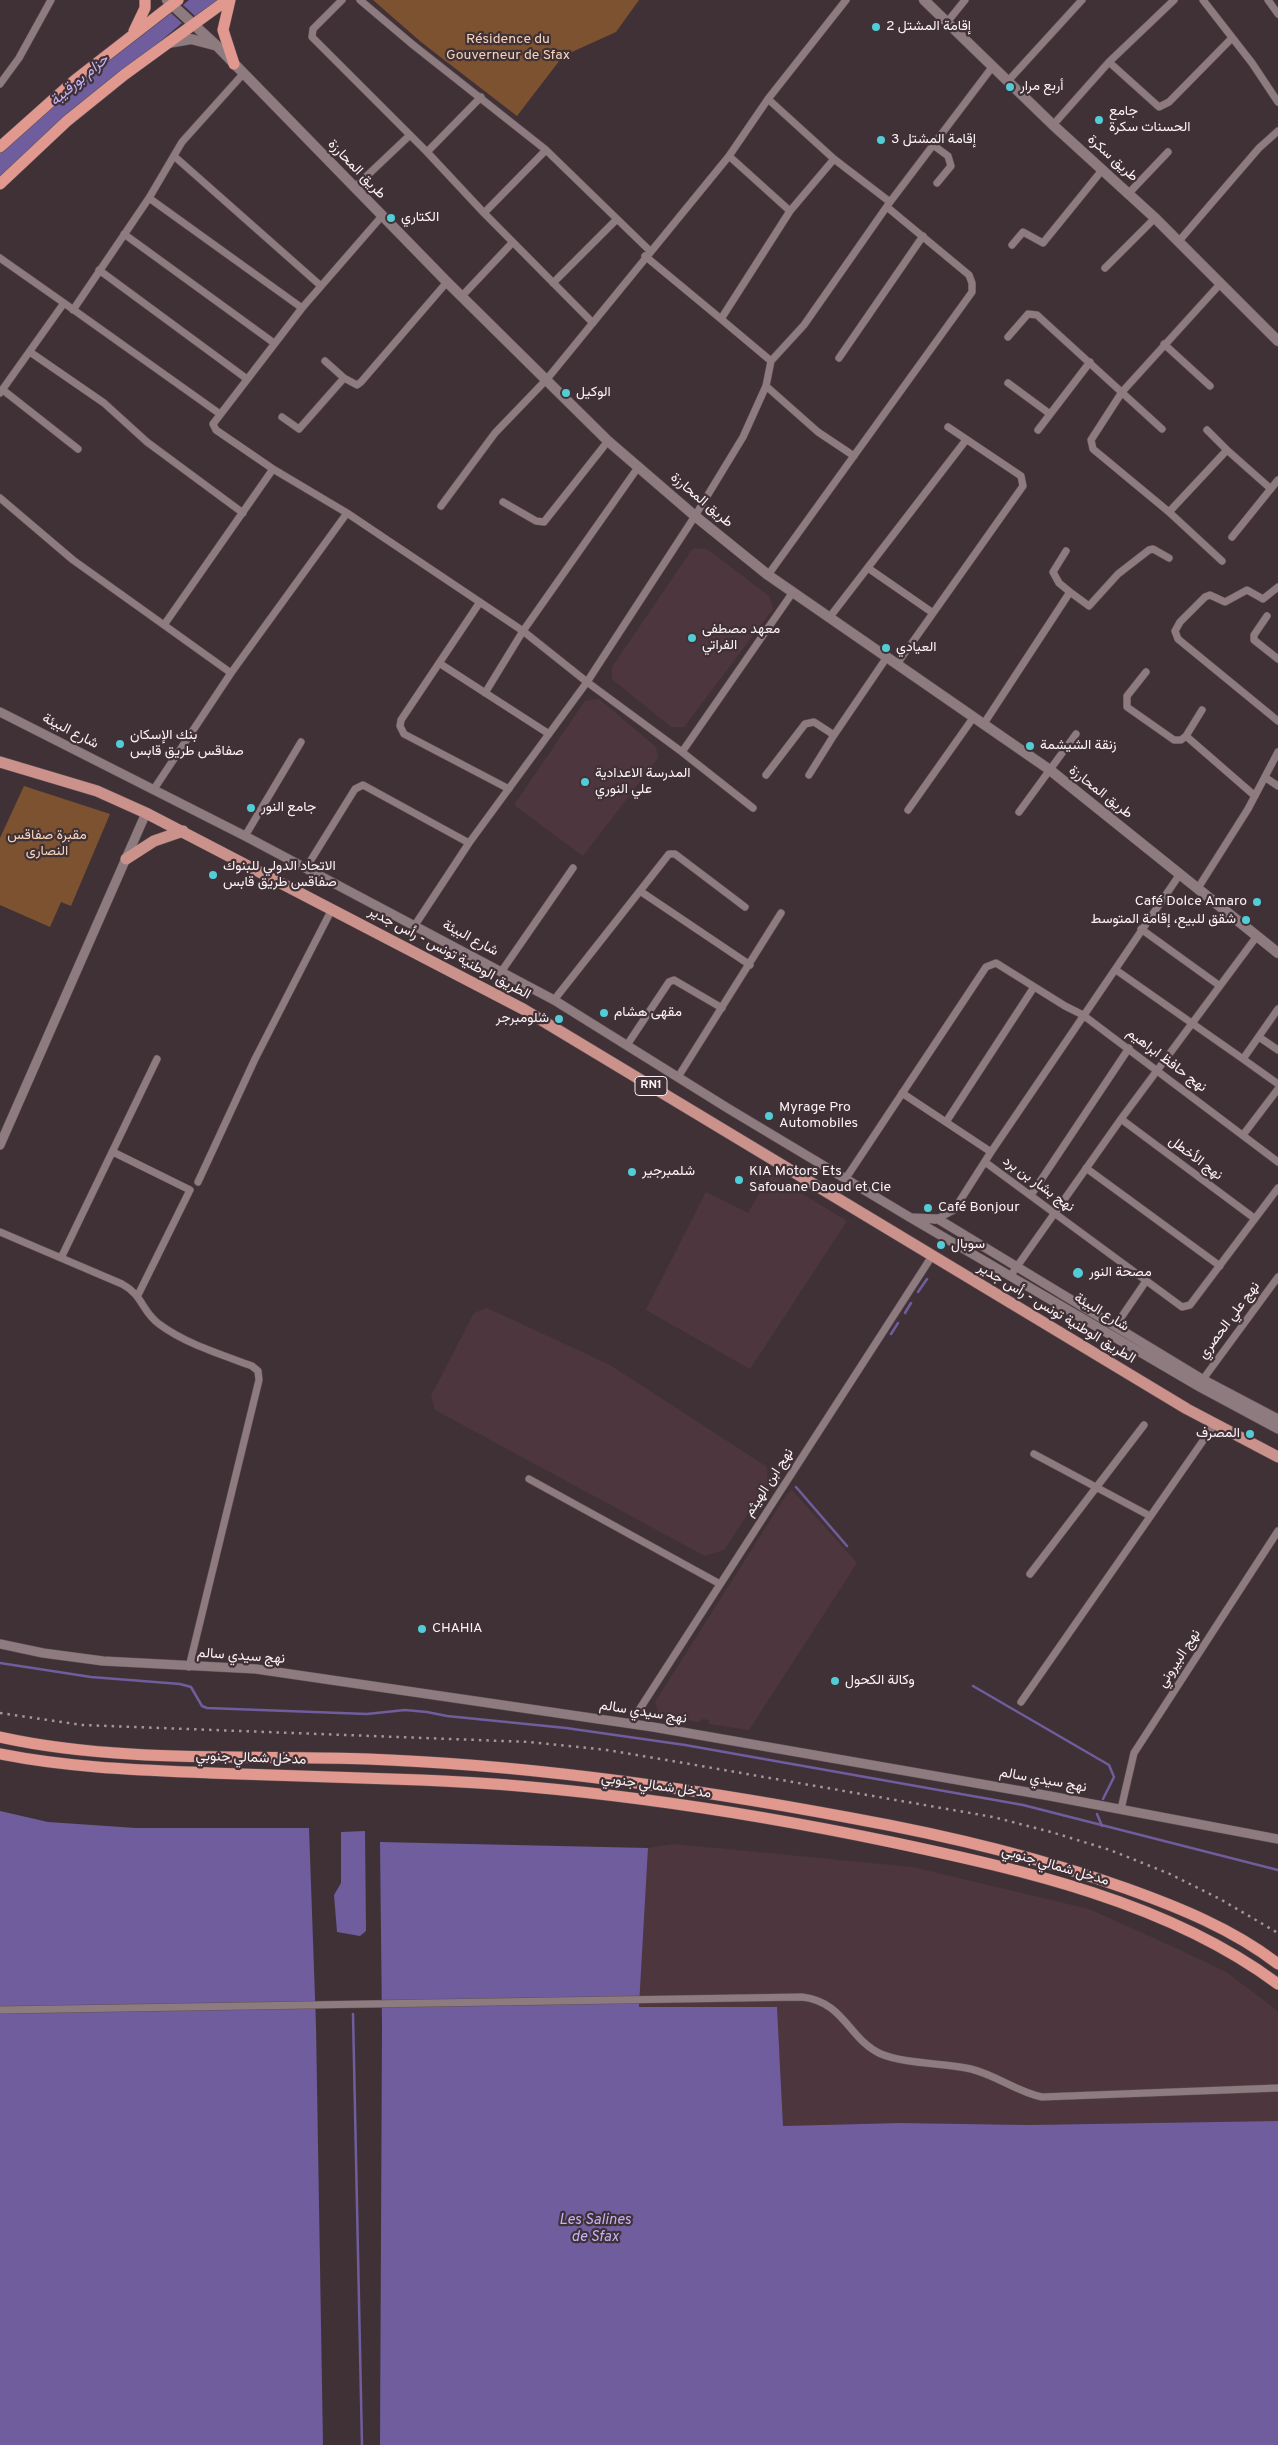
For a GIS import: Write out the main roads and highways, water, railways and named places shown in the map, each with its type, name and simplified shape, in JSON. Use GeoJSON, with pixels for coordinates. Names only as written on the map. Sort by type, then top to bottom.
{"type":"FeatureCollection","features":[{"type":"Feature","properties":{"kind":"highway"},"geometry":{"type":"LineString","coordinates":[[130,36],[143,13],[145,0]]}},
{"type":"Feature","properties":{"kind":"highway"},"geometry":{"type":"LineString","coordinates":[[0,184],[67,121],[191,23],[229,0]]}},
{"type":"Feature","properties":{"kind":"highway"},"geometry":{"type":"LineString","coordinates":[[229,0],[222,30],[234,64]]}},
{"type":"Feature","properties":{"kind":"highway"},"geometry":{"type":"LineString","coordinates":[[0,147],[41,108],[173,3]]}},
{"type":"Feature","properties":{"kind":"highway","name":"مدخل شمالي جنوبي"},"geometry":{"type":"LineString","coordinates":[[0,1737],[90,1751],[371,1760],[486,1768],[659,1786],[818,1811],[979,1843],[1091,1876],[1192,1914],[1233,1935],[1278,1964]]}},
{"type":"Feature","properties":{"kind":"highway","name":"مدخل شمالي جنوبي"},"geometry":{"type":"LineString","coordinates":[[0,1754],[42,1762],[111,1770],[426,1780],[532,1787],[664,1803],[811,1826],[942,1853],[1073,1886],[1185,1930],[1226,1951],[1278,1984]]}},
{"type":"Feature","properties":{"kind":"main road","name":"طريق سكرة"},"geometry":{"type":"LineString","coordinates":[[924,0],[948,21],[1008,82],[1179,241],[1278,341]]}},
{"type":"Feature","properties":{"kind":"main road","name":"طريق المحارزة"},"geometry":{"type":"LineString","coordinates":[[173,3],[447,282],[608,441],[695,516],[768,576],[1050,770],[1278,953]]}},
{"type":"Feature","properties":{"kind":"main road"},"geometry":{"type":"LineString","coordinates":[[167,43],[191,39],[217,46]]}},
{"type":"Feature","properties":{"kind":"main road","name":"الطريق الوطنية تونس - رأس جدير"},"geometry":{"type":"LineString","coordinates":[[0,762],[98,791],[146,813],[523,1009],[1214,1425],[1278,1457]]}},
{"type":"Feature","properties":{"kind":"main road"},"geometry":{"type":"LineString","coordinates":[[126,859],[154,841],[183,831]]}},
{"type":"Feature","properties":{"kind":"water"},"geometry":{"type":"Polygon","coordinates":[[[189,0],[218,0],[195,16],[183,5],[189,0]]]}},
{"type":"Feature","properties":{"kind":"water"},"geometry":{"type":"Polygon","coordinates":[[[171,13],[182,23],[0,177],[0,152],[54,103],[171,13]]]}},
{"type":"Feature","properties":{"kind":"water"},"geometry":{"type":"Polygon","coordinates":[[[0,1811],[48,1822],[136,1828],[309,1828],[316,2026],[323,2445],[0,2445],[0,1811]]]}},
{"type":"Feature","properties":{"kind":"water"},"geometry":{"type":"Polygon","coordinates":[[[365,1831],[366,1931],[360,1936],[337,1932],[334,1895],[341,1883],[341,1832],[365,1831]]]}},
{"type":"Feature","properties":{"kind":"water","name":"Les Salines de Sfax"},"geometry":{"type":"Polygon","coordinates":[[[380,1842],[648,1848],[639,2007],[777,2007],[783,2126],[900,2123],[1028,2125],[1278,2121],[1278,2445],[380,2445],[382,2024],[380,1842]]]}},
{"type":"Feature","properties":{"kind":"waterway"},"geometry":{"type":"LineString","coordinates":[[918,1292],[927,1279]]}},
{"type":"Feature","properties":{"kind":"waterway"},"geometry":{"type":"LineString","coordinates":[[905,1313],[911,1303]]}},
{"type":"Feature","properties":{"kind":"waterway"},"geometry":{"type":"LineString","coordinates":[[891,1334],[898,1323]]}},
{"type":"Feature","properties":{"kind":"waterway"},"geometry":{"type":"LineString","coordinates":[[796,1487],[847,1546]]}},
{"type":"Feature","properties":{"kind":"waterway"},"geometry":{"type":"LineString","coordinates":[[0,1663],[91,1677],[180,1684],[191,1687],[202,1706],[207,1708],[367,1714],[405,1710],[566,1728],[685,1745],[1023,1805],[1278,1870]]}},
{"type":"Feature","properties":{"kind":"waterway"},"geometry":{"type":"LineString","coordinates":[[973,1686],[1109,1765],[1114,1777],[1103,1799]]}},
{"type":"Feature","properties":{"kind":"waterway"},"geometry":{"type":"LineString","coordinates":[[1097,1814],[1102,1826]]}},
{"type":"Feature","properties":{"kind":"waterway"},"geometry":{"type":"LineString","coordinates":[[353,2014],[362,2445]]}},
{"type":"Feature","properties":{"kind":"railway"},"geometry":{"type":"LineString","coordinates":[[0,1713],[82,1725],[530,1742],[607,1750],[684,1763],[993,1817],[1051,1832],[1110,1850],[1170,1874],[1220,1899],[1278,1933]]}},
{"type":"Feature","properties":{"kind":"place","name":"إقامة المشتل 2"},"geometry":{"type":"Point","coordinates":[876,27]}},
{"type":"Feature","properties":{"kind":"place","name":"أربع مرار"},"geometry":{"type":"Point","coordinates":[1010,87]}},
{"type":"Feature","properties":{"kind":"place","name":"جامع الحسنات سكرة"},"geometry":{"type":"Point","coordinates":[1099,120]}},
{"type":"Feature","properties":{"kind":"place","name":"إقامة المشتل 3"},"geometry":{"type":"Point","coordinates":[881,140]}},
{"type":"Feature","properties":{"kind":"place","name":"الكتاري"},"geometry":{"type":"Point","coordinates":[391,218]}},
{"type":"Feature","properties":{"kind":"place","name":"الوكيل"},"geometry":{"type":"Point","coordinates":[566,393]}},
{"type":"Feature","properties":{"kind":"place","name":"معهد مصطفى الفراتي"},"geometry":{"type":"Point","coordinates":[692,638]}},
{"type":"Feature","properties":{"kind":"place","name":"العيادي"},"geometry":{"type":"Point","coordinates":[886,648]}},
{"type":"Feature","properties":{"kind":"place","name":"بنك الإسكان صفاقس طريق قابس"},"geometry":{"type":"Point","coordinates":[120,744]}},
{"type":"Feature","properties":{"kind":"place","name":"زنقة الشيشمة"},"geometry":{"type":"Point","coordinates":[1030,746]}},
{"type":"Feature","properties":{"kind":"place","name":"المدرسة الاعدادية علي النوري"},"geometry":{"type":"Point","coordinates":[585,782]}},
{"type":"Feature","properties":{"kind":"place","name":"جامع النور"},"geometry":{"type":"Point","coordinates":[251,808]}},
{"type":"Feature","properties":{"kind":"place","name":"الاتحاد الدولي للبنوك صفاقس طريق قابس"},"geometry":{"type":"Point","coordinates":[213,875]}},
{"type":"Feature","properties":{"kind":"place","name":"Café Dolce Amaro"},"geometry":{"type":"Point","coordinates":[1257,902]}},
{"type":"Feature","properties":{"kind":"place","name":"شقق للبيع، إقامة المتوسط"},"geometry":{"type":"Point","coordinates":[1246,920]}},
{"type":"Feature","properties":{"kind":"place","name":"مقهى هشام"},"geometry":{"type":"Point","coordinates":[604,1013]}},
{"type":"Feature","properties":{"kind":"place","name":"شلومبرجر"},"geometry":{"type":"Point","coordinates":[559,1019]}},
{"type":"Feature","properties":{"kind":"place","name":"Myrage Pro Automobiles"},"geometry":{"type":"Point","coordinates":[769,1116]}},
{"type":"Feature","properties":{"kind":"place","name":"شلمبرجير"},"geometry":{"type":"Point","coordinates":[632,1172]}},
{"type":"Feature","properties":{"kind":"place","name":"KIA Motors Ets Safouane Daoud et Cie"},"geometry":{"type":"Point","coordinates":[739,1180]}},
{"type":"Feature","properties":{"kind":"place","name":"Café Bonjour"},"geometry":{"type":"Point","coordinates":[928,1208]}},
{"type":"Feature","properties":{"kind":"place","name":"سوبال"},"geometry":{"type":"Point","coordinates":[941,1245]}},
{"type":"Feature","properties":{"kind":"place","name":"مصحة النور"},"geometry":{"type":"Point","coordinates":[1078,1273]}},
{"type":"Feature","properties":{"kind":"place","name":"المصرف"},"geometry":{"type":"Point","coordinates":[1250,1434]}},
{"type":"Feature","properties":{"kind":"place","name":"CHAHIA"},"geometry":{"type":"Point","coordinates":[422,1629]}},
{"type":"Feature","properties":{"kind":"place","name":"وكالة الكحول"},"geometry":{"type":"Point","coordinates":[835,1681]}},
{"type":"Feature","properties":{"kind":"park label","name":"Résidence du Gouverneur de Sfax"},"geometry":{"type":"Point","coordinates":[508,48]}},
{"type":"Feature","properties":{"kind":"park label","name":"مقبرة صفاقس النصارى"},"geometry":{"type":"Point","coordinates":[47,844]}},
{"type":"Feature","properties":{"kind":"water label","name":"حزام بورقيبة"},"geometry":{"type":"Point","coordinates":[80,81]}}]}
